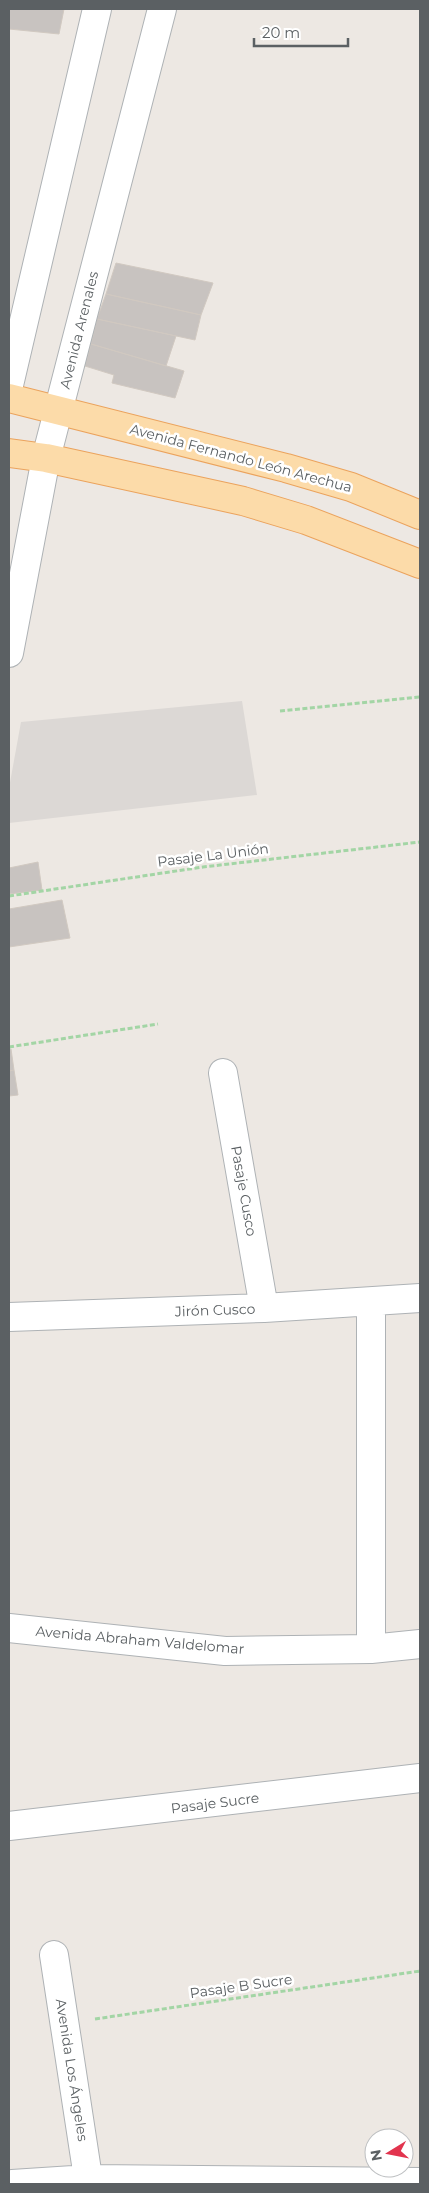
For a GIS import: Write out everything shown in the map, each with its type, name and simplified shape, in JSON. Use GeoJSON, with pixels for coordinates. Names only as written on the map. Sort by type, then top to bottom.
{"type":"FeatureCollection","features":[{"type":"Feature","properties":{"kind":"main road","name":"Avenida Fernando León Arechua"},"geometry":{"type":"LineString","coordinates":[[9,398],[59,409],[286,468],[351,487],[420,515]]}},
{"type":"Feature","properties":{"kind":"main road"},"geometry":{"type":"LineString","coordinates":[[9,453],[46,458],[243,501],[306,520],[420,564]]}},
{"type":"Feature","properties":{"kind":"street"},"geometry":{"type":"LineString","coordinates":[[9,385],[97,9]]}},
{"type":"Feature","properties":{"kind":"street","name":"Avenida Arenales"},"geometry":{"type":"LineString","coordinates":[[9,653],[46,458],[162,9]]}},
{"type":"Feature","properties":{"kind":"street","name":"Pasaje Cusco"},"geometry":{"type":"LineString","coordinates":[[223,1073],[264,1308]]}},
{"type":"Feature","properties":{"kind":"street","name":"Jirón Cusco"},"geometry":{"type":"LineString","coordinates":[[9,1317],[264,1308],[420,1298]]}},
{"type":"Feature","properties":{"kind":"street"},"geometry":{"type":"LineString","coordinates":[[371,1302],[371,1648]]}},
{"type":"Feature","properties":{"kind":"street","name":"Avenida Abraham Valdelomar"},"geometry":{"type":"LineString","coordinates":[[9,1628],[225,1651],[371,1648],[420,1644]]}},
{"type":"Feature","properties":{"kind":"street","name":"Pasaje Sucre"},"geometry":{"type":"LineString","coordinates":[[9,1826],[420,1778]]}},
{"type":"Feature","properties":{"kind":"street","name":"Avenida Los Ángeles"},"geometry":{"type":"LineString","coordinates":[[54,1955],[89,2182]]}},
{"type":"Feature","properties":{"kind":"street"},"geometry":{"type":"LineString","coordinates":[[12,2184],[89,2182],[420,2182]]}},
{"type":"Feature","properties":{"kind":"path"},"geometry":{"type":"LineString","coordinates":[[280,711],[420,698]]}},
{"type":"Feature","properties":{"kind":"path","name":"Pasaje La Unión"},"geometry":{"type":"LineString","coordinates":[[9,896],[204,867],[420,842]]}},
{"type":"Feature","properties":{"kind":"path"},"geometry":{"type":"LineString","coordinates":[[9,1046],[158,1024]]}},
{"type":"Feature","properties":{"kind":"path","name":"Pasaje B Sucre"},"geometry":{"type":"LineString","coordinates":[[64,2024],[420,1971]]}},
{"type":"Feature","properties":{"kind":"shaded area"},"geometry":{"type":"Polygon","coordinates":[[[242,701],[257,795],[9,823],[9,788],[21,722],[242,701]]]}},
{"type":"Feature","properties":{"kind":"building"},"geometry":{"type":"Polygon","coordinates":[[[9,9],[64,9],[59,34],[9,29],[9,9]]]}},
{"type":"Feature","properties":{"kind":"building"},"geometry":{"type":"Polygon","coordinates":[[[116,263],[213,283],[201,315],[106,294],[116,263]]]}},
{"type":"Feature","properties":{"kind":"building"},"geometry":{"type":"Polygon","coordinates":[[[106,294],[201,315],[195,340],[97,319],[106,294]]]}},
{"type":"Feature","properties":{"kind":"building"},"geometry":{"type":"Polygon","coordinates":[[[97,319],[176,336],[166,366],[91,344],[97,319]]]}},
{"type":"Feature","properties":{"kind":"building"},"geometry":{"type":"Polygon","coordinates":[[[91,344],[184,371],[175,398],[112,383],[114,375],[85,366],[91,344]]]}},
{"type":"Feature","properties":{"kind":"building"},"geometry":{"type":"Polygon","coordinates":[[[38,862],[42,890],[9,894],[9,868],[38,862]]]}},
{"type":"Feature","properties":{"kind":"building"},"geometry":{"type":"Polygon","coordinates":[[[62,900],[70,938],[9,947],[9,909],[62,900]]]}},
{"type":"Feature","properties":{"kind":"building"},"geometry":{"type":"Polygon","coordinates":[[[9,1049],[11,1049],[14,1070],[9,1071],[9,1049]]]}},
{"type":"Feature","properties":{"kind":"building"},"geometry":{"type":"Polygon","coordinates":[[[14,1070],[18,1095],[9,1096],[9,1071],[14,1070]]]}}]}
